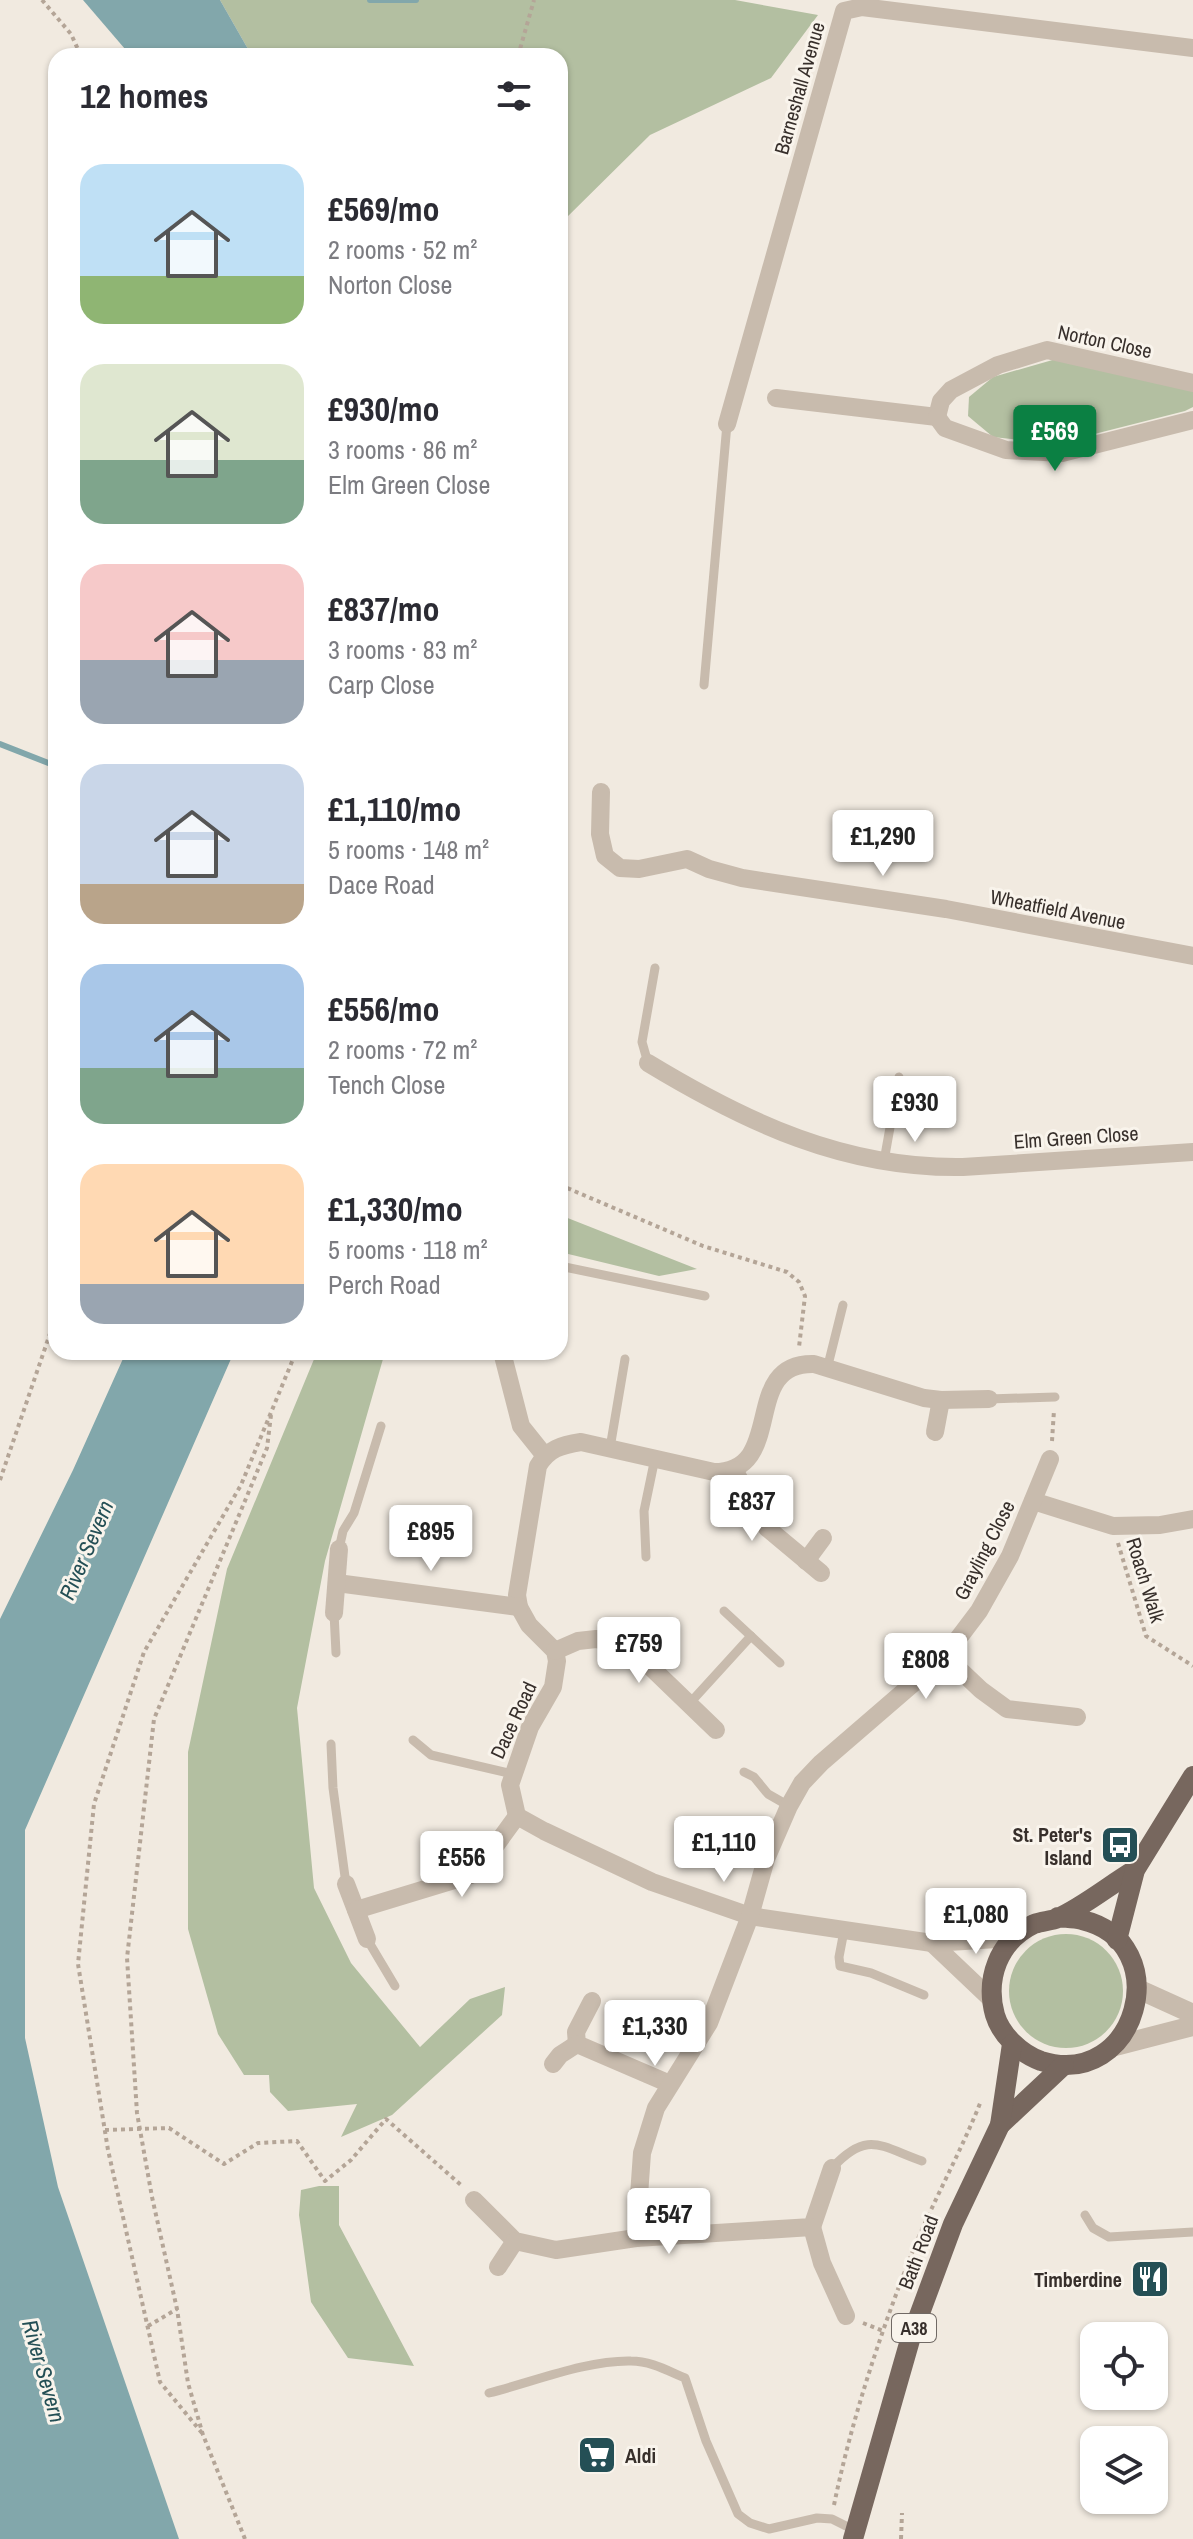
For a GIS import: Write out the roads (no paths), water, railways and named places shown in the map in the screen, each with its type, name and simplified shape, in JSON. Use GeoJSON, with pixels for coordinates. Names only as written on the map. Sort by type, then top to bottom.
{"type":"FeatureCollection","features":[{"type":"Feature","properties":{"kind":"main road"},"geometry":{"type":"LineString","coordinates":[[1117,1940],[1135,1870],[1193,1776]]}},
{"type":"Feature","properties":{"kind":"main road"},"geometry":{"type":"LineString","coordinates":[[1064,2065],[1038,2060],[1012,2044],[997,2022],[991,1999],[992,1973],[1003,1950],[1013,1938],[1035,1924],[1058,1917],[1135,1870]]}},
{"type":"Feature","properties":{"kind":"main road"},"geometry":{"type":"LineString","coordinates":[[1058,1917],[1084,1920],[1107,1931],[1132,1961],[1138,1989],[1135,2014],[1115,2046]]}},
{"type":"Feature","properties":{"kind":"main road","name":"Bath Road"},"geometry":{"type":"LineString","coordinates":[[854,2535],[910,2340],[953,2224],[1000,2125],[1012,2044]]}},
{"type":"Feature","properties":{"kind":"main road","name":"Bath Road"},"geometry":{"type":"LineString","coordinates":[[1000,2125],[1064,2065],[1093,2059],[1115,2046]]}},
{"type":"Feature","properties":{"kind":"street","name":"Barneshall Avenue"},"geometry":{"type":"LineString","coordinates":[[727,424],[844,11],[862,7],[1193,48]]}},
{"type":"Feature","properties":{"kind":"street","name":"Norton Close"},"geometry":{"type":"LineString","coordinates":[[937,417],[941,401],[951,390],[998,365],[1047,350],[1193,383]]}},
{"type":"Feature","properties":{"kind":"street"},"geometry":{"type":"LineString","coordinates":[[776,398],[937,417],[945,428],[1006,450],[1062,453],[1193,420]]}},
{"type":"Feature","properties":{"kind":"street","name":"Wheatfield Avenue"},"geometry":{"type":"LineString","coordinates":[[601,792],[600,834],[605,856],[620,868],[639,869],[687,859],[742,878],[946,909],[1193,956]]}},
{"type":"Feature","properties":{"kind":"street","name":"Elm Green Close"},"geometry":{"type":"LineString","coordinates":[[648,1063],[711,1101],[761,1125],[821,1147],[884,1161],[936,1168],[1193,1152]]}},
{"type":"Feature","properties":{"kind":"street"},"geometry":{"type":"LineString","coordinates":[[504,1360],[521,1426],[545,1456]]}},
{"type":"Feature","properties":{"kind":"street"},"geometry":{"type":"LineString","coordinates":[[716,1730],[633,1650],[615,1642],[596,1639],[578,1641],[555,1651],[529,1625],[519,1607],[517,1584],[538,1466],[545,1456],[560,1446],[581,1442],[714,1472],[734,1470],[754,1451],[778,1376],[802,1364],[814,1364],[901,1392],[941,1400],[989,1399]]}},
{"type":"Feature","properties":{"kind":"street"},"geometry":{"type":"LineString","coordinates":[[935,1432],[941,1400]]}},
{"type":"Feature","properties":{"kind":"street","name":"Grayling Close"},"geometry":{"type":"LineString","coordinates":[[636,2238],[642,2153],[656,2108],[709,2023],[750,1916],[766,1859],[789,1806],[802,1783],[821,1763],[945,1656],[979,1611],[1010,1556],[1050,1459]]}},
{"type":"Feature","properties":{"kind":"street"},"geometry":{"type":"LineString","coordinates":[[734,1470],[767,1528],[821,1573]]}},
{"type":"Feature","properties":{"kind":"street"},"geometry":{"type":"LineString","coordinates":[[1033,1501],[1113,1526],[1160,1525],[1193,1519]]}},
{"type":"Feature","properties":{"kind":"street"},"geometry":{"type":"LineString","coordinates":[[806,1561],[823,1538]]}},
{"type":"Feature","properties":{"kind":"street"},"geometry":{"type":"LineString","coordinates":[[334,1613],[339,1549]]}},
{"type":"Feature","properties":{"kind":"street"},"geometry":{"type":"LineString","coordinates":[[337,1583],[519,1607]]}},
{"type":"Feature","properties":{"kind":"street","name":"Dace Road"},"geometry":{"type":"LineString","coordinates":[[517,1816],[510,1785],[530,1727],[553,1687],[557,1670],[555,1651]]}},
{"type":"Feature","properties":{"kind":"street"},"geometry":{"type":"LineString","coordinates":[[945,1656],[981,1690],[1007,1709],[1077,1717]]}},
{"type":"Feature","properties":{"kind":"street"},"geometry":{"type":"LineString","coordinates":[[356,1910],[471,1875],[517,1816],[652,1882],[750,1916],[932,1943],[1013,1938]]}},
{"type":"Feature","properties":{"kind":"street"},"geometry":{"type":"LineString","coordinates":[[346,1884],[367,1939]]}},
{"type":"Feature","properties":{"kind":"street"},"geometry":{"type":"LineString","coordinates":[[932,1943],[991,1999]]}},
{"type":"Feature","properties":{"kind":"street"},"geometry":{"type":"LineString","coordinates":[[1138,1989],[1193,2014]]}},
{"type":"Feature","properties":{"kind":"street"},"geometry":{"type":"LineString","coordinates":[[577,2044],[576,2032],[592,2001]]}},
{"type":"Feature","properties":{"kind":"street"},"geometry":{"type":"LineString","coordinates":[[1115,2046],[1193,2026]]}},
{"type":"Feature","properties":{"kind":"street"},"geometry":{"type":"LineString","coordinates":[[577,2044],[670,2084]]}},
{"type":"Feature","properties":{"kind":"street"},"geometry":{"type":"LineString","coordinates":[[553,2064],[560,2055],[577,2044]]}},
{"type":"Feature","properties":{"kind":"street"},"geometry":{"type":"LineString","coordinates":[[832,2168],[812,2227],[822,2263],[846,2316]]}},
{"type":"Feature","properties":{"kind":"street"},"geometry":{"type":"LineString","coordinates":[[474,2200],[515,2241],[556,2250],[636,2238],[812,2227]]}},
{"type":"Feature","properties":{"kind":"street"},"geometry":{"type":"LineString","coordinates":[[498,2267],[515,2241]]}},
{"type":"Feature","properties":{"kind":"lane"},"geometry":{"type":"LineString","coordinates":[[704,685],[727,424]]}},
{"type":"Feature","properties":{"kind":"lane"},"geometry":{"type":"LineString","coordinates":[[648,1063],[642,1042],[655,968]]}},
{"type":"Feature","properties":{"kind":"lane"},"geometry":{"type":"LineString","coordinates":[[884,1161],[899,1077]]}},
{"type":"Feature","properties":{"kind":"lane"},"geometry":{"type":"LineString","coordinates":[[568,1268],[705,1296]]}},
{"type":"Feature","properties":{"kind":"lane"},"geometry":{"type":"LineString","coordinates":[[827,1369],[843,1305]]}},
{"type":"Feature","properties":{"kind":"lane"},"geometry":{"type":"LineString","coordinates":[[610,1448],[625,1359]]}},
{"type":"Feature","properties":{"kind":"lane"},"geometry":{"type":"LineString","coordinates":[[989,1399],[1055,1397]]}},
{"type":"Feature","properties":{"kind":"lane"},"geometry":{"type":"LineString","coordinates":[[339,1549],[343,1531],[354,1513],[381,1426]]}},
{"type":"Feature","properties":{"kind":"lane"},"geometry":{"type":"LineString","coordinates":[[646,1557],[644,1511],[655,1458]]}},
{"type":"Feature","properties":{"kind":"lane"},"geometry":{"type":"LineString","coordinates":[[724,1611],[780,1663]]}},
{"type":"Feature","properties":{"kind":"lane"},"geometry":{"type":"LineString","coordinates":[[334,1613],[336,1653]]}},
{"type":"Feature","properties":{"kind":"lane"},"geometry":{"type":"LineString","coordinates":[[689,1704],[751,1636]]}},
{"type":"Feature","properties":{"kind":"lane"},"geometry":{"type":"LineString","coordinates":[[413,1740],[431,1755],[513,1774]]}},
{"type":"Feature","properties":{"kind":"lane"},"geometry":{"type":"LineString","coordinates":[[331,1744],[333,1788],[346,1884]]}},
{"type":"Feature","properties":{"kind":"lane"},"geometry":{"type":"LineString","coordinates":[[744,1772],[754,1777],[768,1794],[789,1806]]}},
{"type":"Feature","properties":{"kind":"lane"},"geometry":{"type":"LineString","coordinates":[[844,1931],[840,1966],[871,1973],[924,1995]]}},
{"type":"Feature","properties":{"kind":"lane"},"geometry":{"type":"LineString","coordinates":[[367,1939],[395,1986]]}},
{"type":"Feature","properties":{"kind":"lane"},"geometry":{"type":"LineString","coordinates":[[832,2168],[846,2153],[861,2144],[873,2143],[922,2161]]}},
{"type":"Feature","properties":{"kind":"lane"},"geometry":{"type":"LineString","coordinates":[[1085,2215],[1093,2228],[1109,2237],[1193,2232]]}},
{"type":"Feature","properties":{"kind":"lane"},"geometry":{"type":"LineString","coordinates":[[489,2393],[597,2365],[632,2361],[656,2365],[685,2378],[706,2441],[738,2514],[750,2523],[769,2529],[817,2518],[832,2519],[854,2535]]}},
{"type":"Feature","properties":{"kind":"water"},"geometry":{"type":"Polygon","coordinates":[[[83,0],[220,0],[247,48],[124,48],[83,0]]]}},
{"type":"Feature","properties":{"kind":"water","name":"River Severn"},"geometry":{"type":"Polygon","coordinates":[[[122,1360],[231,1360],[25,1830],[25,2038],[58,2187],[179,2539],[0,2539],[0,1619],[122,1360]]]}},
{"type":"Feature","properties":{"kind":"waterway"},"geometry":{"type":"LineString","coordinates":[[370,0],[416,0]]}},
{"type":"Feature","properties":{"kind":"waterway"},"geometry":{"type":"LineString","coordinates":[[0,744],[48,763]]}},
{"type":"Feature","properties":{"kind":"place","name":"St. Peter's Island"},"geometry":{"type":"Point","coordinates":[1120,1845]}},
{"type":"Feature","properties":{"kind":"place","name":"Timberdine"},"geometry":{"type":"Point","coordinates":[1150,2279]}},
{"type":"Feature","properties":{"kind":"place","name":"Aldi"},"geometry":{"type":"Point","coordinates":[597,2455]}}]}
